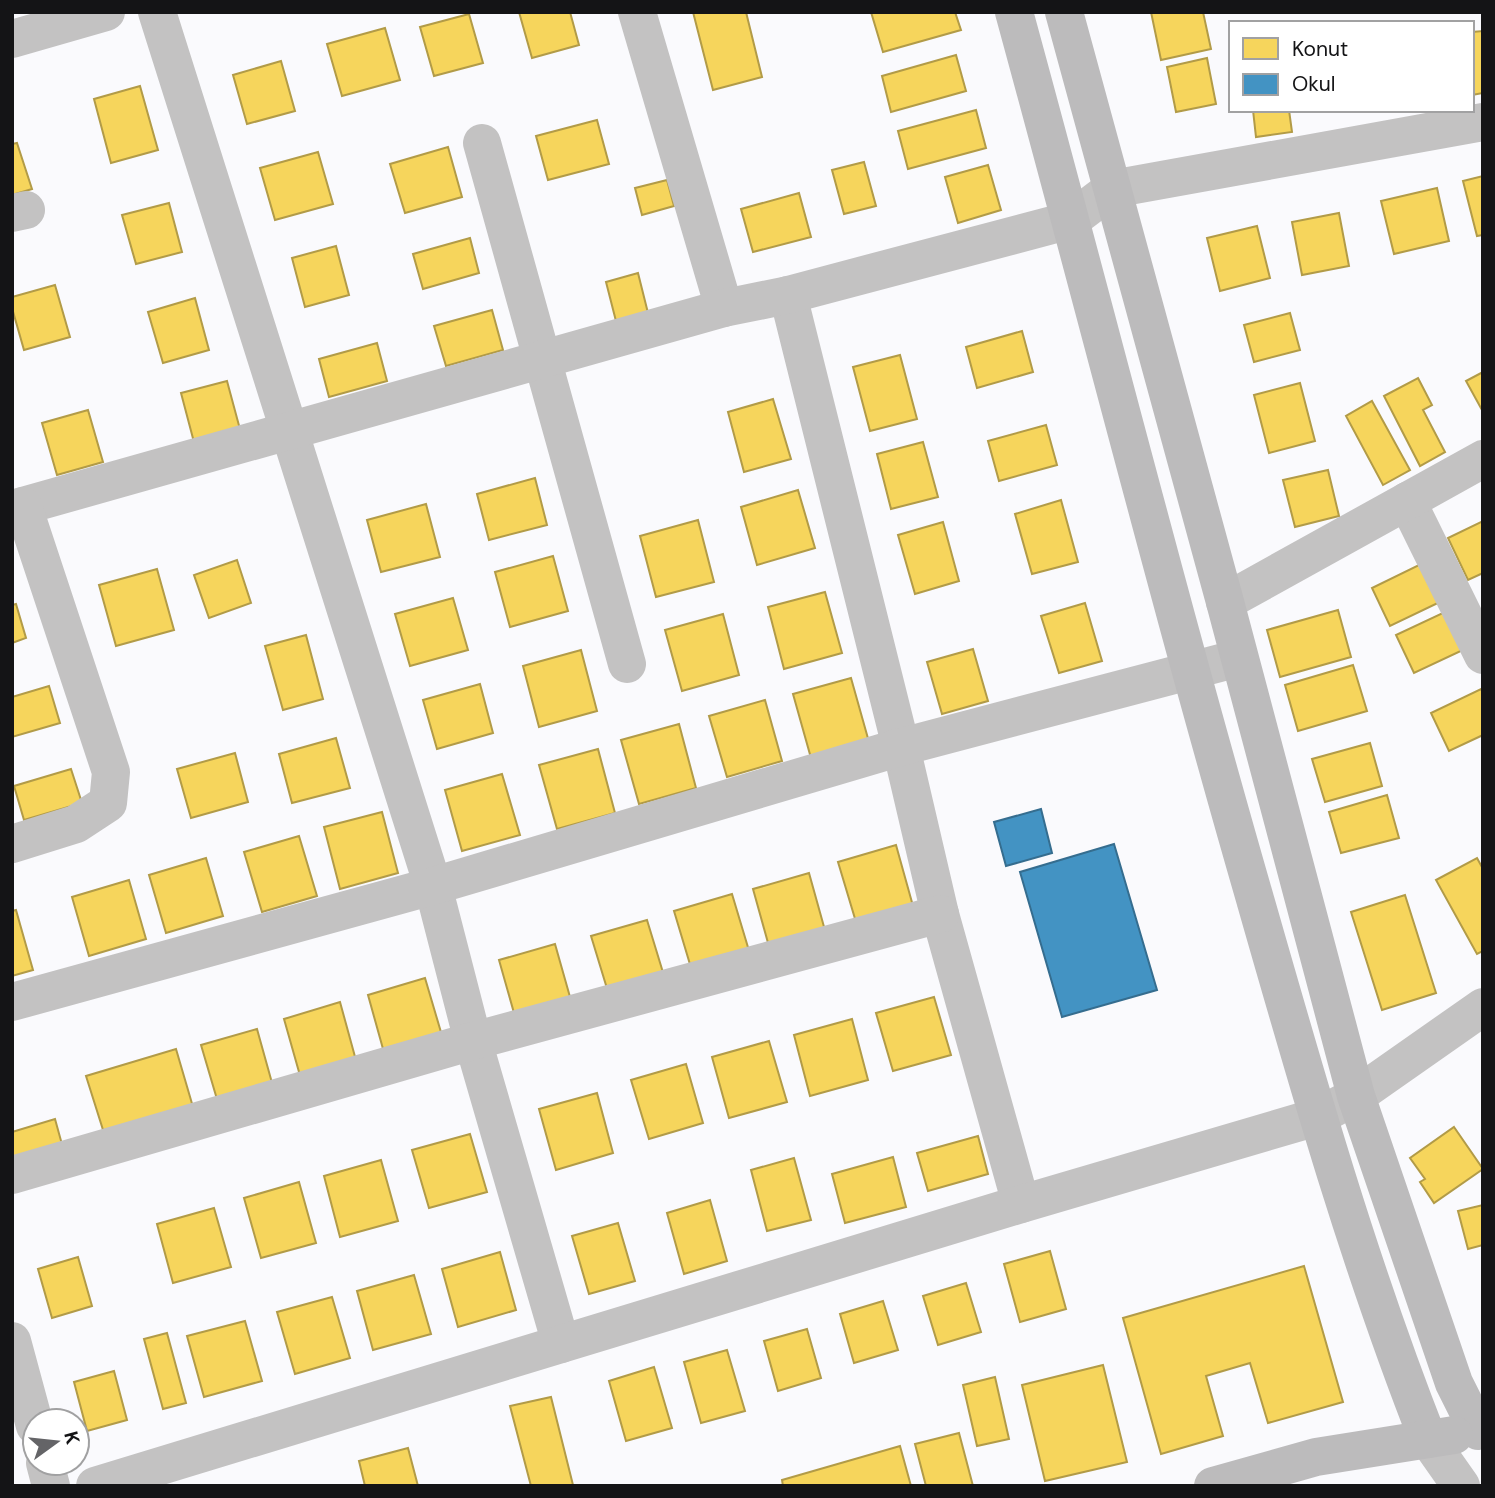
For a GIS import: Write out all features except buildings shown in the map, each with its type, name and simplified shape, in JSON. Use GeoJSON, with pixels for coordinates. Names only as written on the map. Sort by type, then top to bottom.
{"type":"FeatureCollection","features":[{"type":"Feature","properties":{"kind":"main road"},"geometry":{"type":"LineString","coordinates":[[1014,12],[1189,670],[1317,1117],[1409,1391],[1428,1439]]}},
{"type":"Feature","properties":{"kind":"main road"},"geometry":{"type":"LineString","coordinates":[[1064,12],[1356,1096],[1454,1382],[1481,1433],[1316,1457],[1213,1486]]}},
{"type":"Feature","properties":{"kind":"main road"},"geometry":{"type":"LineString","coordinates":[[1311,1486],[1428,1439]]}},
{"type":"Feature","properties":{"kind":"street"},"geometry":{"type":"LineString","coordinates":[[12,39],[106,12]]}},
{"type":"Feature","properties":{"kind":"street"},"geometry":{"type":"LineString","coordinates":[[157,12],[433,886],[473,1041],[561,1344]]}},
{"type":"Feature","properties":{"kind":"street"},"geometry":{"type":"LineString","coordinates":[[637,12],[724,308]]}},
{"type":"Feature","properties":{"kind":"street"},"geometry":{"type":"LineString","coordinates":[[12,844],[76,824],[108,803],[111,772],[17,508],[724,308],[788,295],[1071,220],[1112,189],[1483,122]]}},
{"type":"Feature","properties":{"kind":"street"},"geometry":{"type":"LineString","coordinates":[[482,143],[627,664]]}},
{"type":"Feature","properties":{"kind":"street"},"geometry":{"type":"LineString","coordinates":[[788,295],[940,914],[1021,1204]]}},
{"type":"Feature","properties":{"kind":"street"},"geometry":{"type":"LineString","coordinates":[[1225,603],[1483,459]]}},
{"type":"Feature","properties":{"kind":"street"},"geometry":{"type":"LineString","coordinates":[[1407,501],[1483,654]]}},
{"type":"Feature","properties":{"kind":"street"},"geometry":{"type":"LineString","coordinates":[[12,1002],[433,886],[901,747],[1238,658]]}},
{"type":"Feature","properties":{"kind":"street"},"geometry":{"type":"LineString","coordinates":[[12,1175],[473,1041],[940,914]]}},
{"type":"Feature","properties":{"kind":"street"},"geometry":{"type":"LineString","coordinates":[[95,1486],[1021,1204],[1317,1117],[1356,1096],[1483,1007]]}},
{"type":"Feature","properties":{"kind":"street"},"geometry":{"type":"LineString","coordinates":[[12,1341],[30,1407]]}},
{"type":"Feature","properties":{"kind":"street"},"geometry":{"type":"LineString","coordinates":[[1428,1439],[1461,1486]]}}]}
